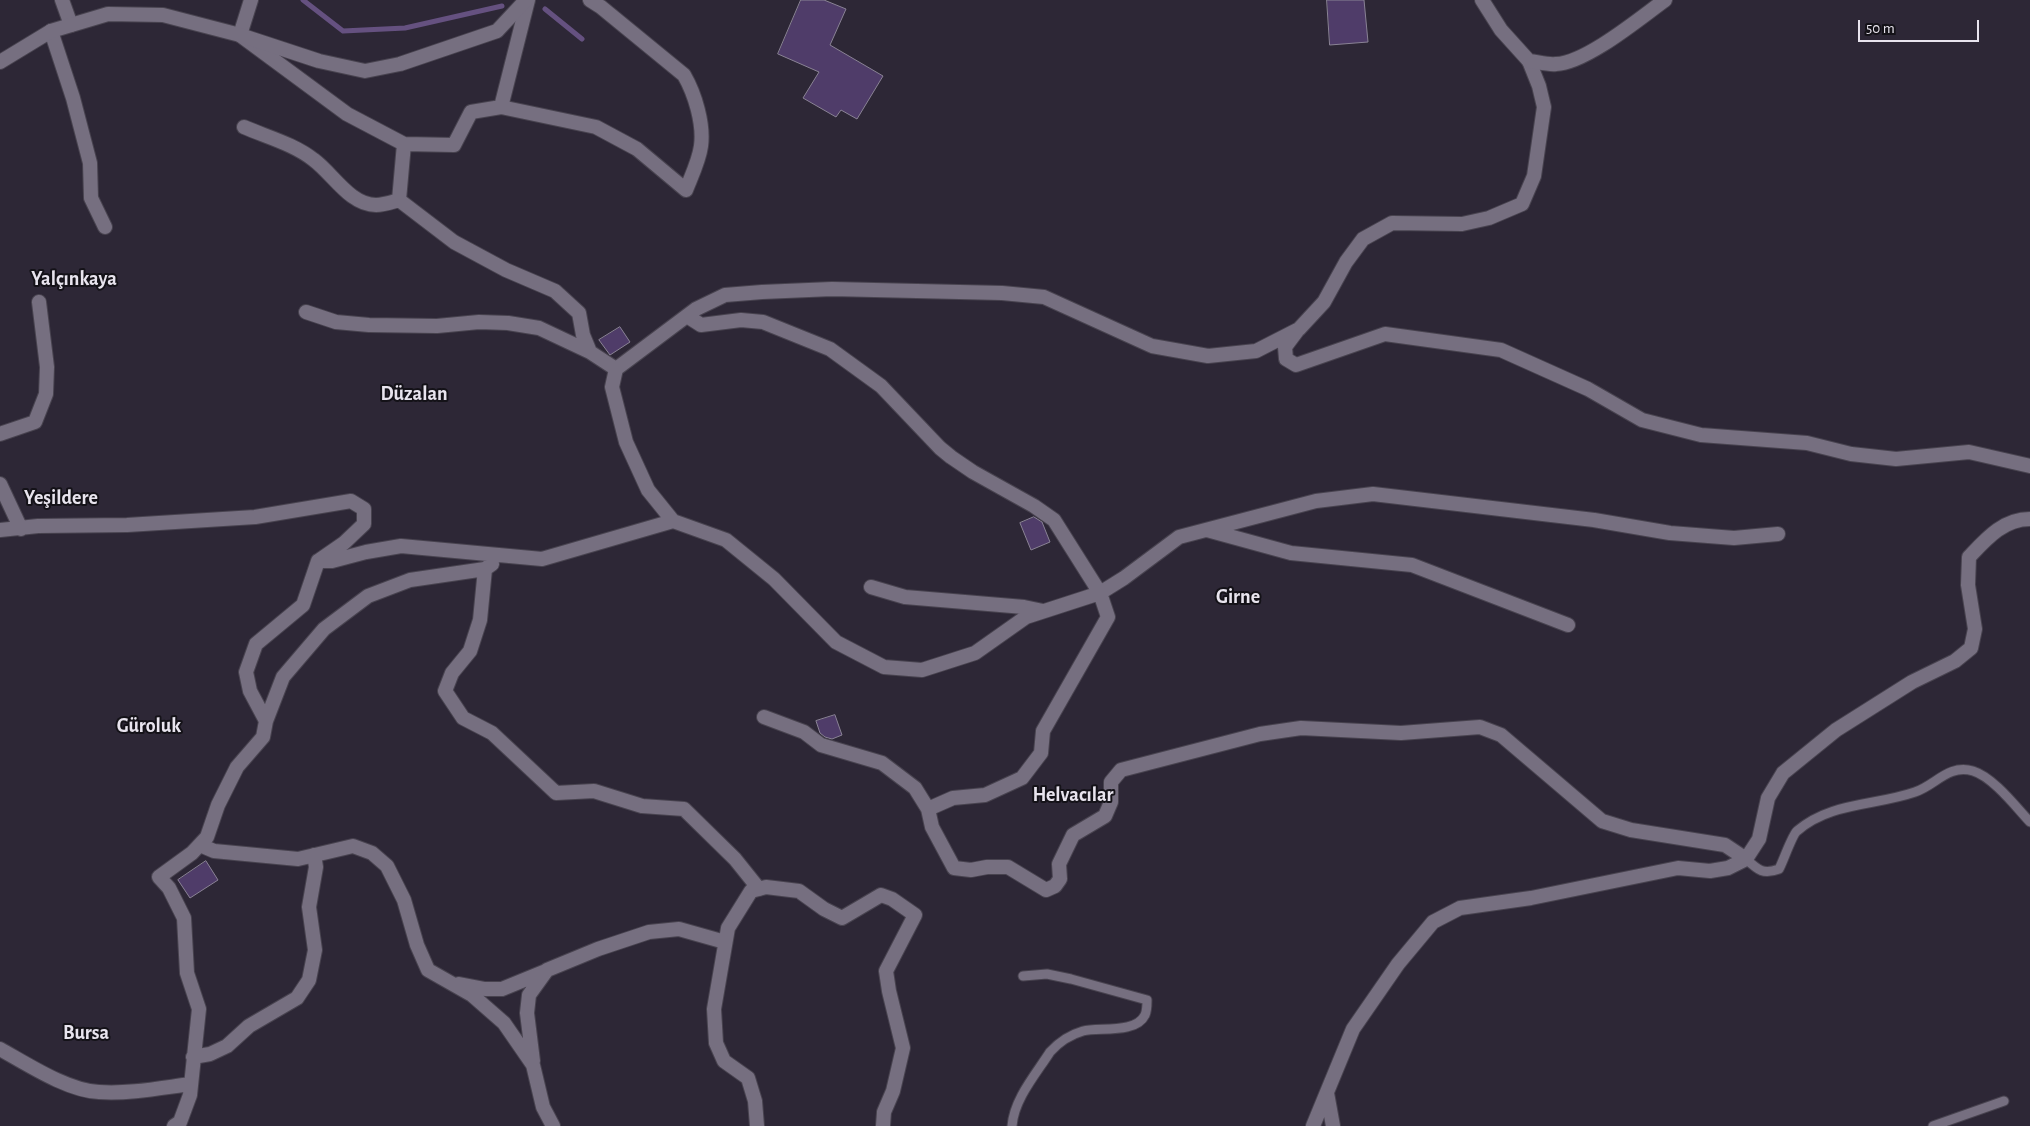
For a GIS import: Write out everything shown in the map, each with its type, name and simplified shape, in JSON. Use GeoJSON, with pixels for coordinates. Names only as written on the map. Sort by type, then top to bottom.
{"type":"FeatureCollection","features":[{"type":"Feature","properties":{"kind":"street"},"geometry":{"type":"LineString","coordinates":[[62,0],[71,25]]}},
{"type":"Feature","properties":{"kind":"street"},"geometry":{"type":"LineString","coordinates":[[240,36],[251,0]]}},
{"type":"Feature","properties":{"kind":"street"},"geometry":{"type":"LineString","coordinates":[[0,62],[51,31],[108,14],[164,16],[240,36],[319,61],[365,72],[400,64],[497,32],[527,0]]}},
{"type":"Feature","properties":{"kind":"street"},"geometry":{"type":"LineString","coordinates":[[501,107],[527,0]]}},
{"type":"Feature","properties":{"kind":"street"},"geometry":{"type":"LineString","coordinates":[[240,36],[347,114],[404,144],[454,145],[471,112],[501,107],[596,127],[637,149],[686,190],[701,146],[700,121],[691,87],[684,75],[601,6],[590,0]]}},
{"type":"Feature","properties":{"kind":"street"},"geometry":{"type":"LineString","coordinates":[[1482,0],[1501,30],[1530,61],[1544,107],[1534,176],[1522,204],[1489,218],[1462,224],[1392,224],[1363,239],[1346,262],[1324,302],[1298,329],[1285,347],[1286,358],[1296,365],[1385,334],[1501,350],[1588,389],[1642,420],[1701,434],[1807,443],[1851,454],[1896,459],[1968,452],[2030,466]]}},
{"type":"Feature","properties":{"kind":"street"},"geometry":{"type":"LineString","coordinates":[[1530,61],[1557,64],[1578,58],[1619,34],[1664,0]]}},
{"type":"Feature","properties":{"kind":"street"},"geometry":{"type":"LineString","coordinates":[[51,31],[73,98],[90,163],[91,198],[105,227]]}},
{"type":"Feature","properties":{"kind":"street"},"geometry":{"type":"LineString","coordinates":[[244,127],[297,149],[314,160],[352,195],[367,204],[378,205],[399,200]]}},
{"type":"Feature","properties":{"kind":"street"},"geometry":{"type":"LineString","coordinates":[[399,200],[404,144]]}},
{"type":"Feature","properties":{"kind":"street"},"geometry":{"type":"LineString","coordinates":[[399,200],[454,242],[506,270],[555,291],[579,313],[590,352]]}},
{"type":"Feature","properties":{"kind":"street"},"geometry":{"type":"LineString","coordinates":[[1298,329],[1256,350],[1208,356],[1152,346],[1044,297],[992,292],[832,289],[725,295],[687,316],[616,369],[612,387],[626,442],[648,490],[673,521],[726,540],[774,579],[836,642],[884,667],[922,670],[975,653],[1026,617],[1100,593],[1124,578],[1179,537],[1316,501],[1373,494],[1594,520],[1670,533],[1734,538],[1778,534]]}},
{"type":"Feature","properties":{"kind":"street"},"geometry":{"type":"LineString","coordinates":[[0,434],[35,422],[46,394],[47,367],[39,302]]}},
{"type":"Feature","properties":{"kind":"street"},"geometry":{"type":"LineString","coordinates":[[306,312],[336,322],[369,325],[437,326],[479,322],[508,323],[538,328],[590,352],[616,369]]}},
{"type":"Feature","properties":{"kind":"street"},"geometry":{"type":"LineString","coordinates":[[687,316],[701,326],[741,320],[763,322],[830,348],[881,386],[934,443],[951,457],[972,472],[1034,506],[1054,520],[1100,593],[1108,616],[1043,731],[1041,753],[1022,778],[985,795],[953,798],[928,809]]}},
{"type":"Feature","properties":{"kind":"street"},"geometry":{"type":"LineString","coordinates":[[0,484],[21,529]]}},
{"type":"Feature","properties":{"kind":"street"},"geometry":{"type":"LineString","coordinates":[[0,530],[255,517],[351,501],[364,509],[364,524],[344,543],[318,561],[303,605],[256,644],[246,672],[250,690],[266,721]]}},
{"type":"Feature","properties":{"kind":"street"},"geometry":{"type":"LineString","coordinates":[[1314,1126],[1353,1029],[1398,964],[1433,922],[1460,908],[1531,898],[1678,868],[1710,871],[1728,868],[1746,859],[1759,839],[1768,798],[1783,773],[1836,730],[1912,682],[1955,661],[1971,648],[1974,629],[1968,585],[1969,557],[1993,532],[2022,519],[2030,519]]}},
{"type":"Feature","properties":{"kind":"street"},"geometry":{"type":"LineString","coordinates":[[318,561],[332,561],[366,552],[401,546],[542,559],[673,521]]}},
{"type":"Feature","properties":{"kind":"street"},"geometry":{"type":"LineString","coordinates":[[1206,530],[1290,553],[1412,565],[1568,625]]}},
{"type":"Feature","properties":{"kind":"street"},"geometry":{"type":"LineString","coordinates":[[174,1126],[180,1122],[190,1095],[198,1009],[187,973],[184,918],[169,888],[159,877],[192,853],[207,837],[218,806],[238,767],[263,737],[266,721],[283,677],[324,629],[368,596],[410,580],[485,569],[505,556]]}},
{"type":"Feature","properties":{"kind":"street"},"geometry":{"type":"LineString","coordinates":[[485,569],[480,620],[470,651],[452,673],[445,691],[463,718],[492,733],[556,792],[594,792],[642,806],[684,809],[735,859],[759,889]]}},
{"type":"Feature","properties":{"kind":"street"},"geometry":{"type":"LineString","coordinates":[[871,587],[905,596],[1014,606],[1044,611]]}},
{"type":"Feature","properties":{"kind":"street"},"geometry":{"type":"LineString","coordinates":[[764,717],[804,732],[821,745],[882,763],[915,788],[928,809],[932,827],[954,868],[971,870],[987,867],[1008,867],[1046,890],[1055,886],[1060,879],[1059,864],[1073,835],[1105,816],[1111,802],[1111,782],[1121,770],[1260,734],[1300,728],[1401,732],[1480,727],[1501,735],[1602,821],[1631,830],[1725,845],[1746,859]]}},
{"type":"Feature","properties":{"kind":"street"},"geometry":{"type":"LineString","coordinates":[[200,845],[214,851],[298,859],[352,846],[372,853],[387,866],[404,900],[417,945],[428,970],[472,995],[504,1023],[533,1065]]}},
{"type":"Feature","properties":{"kind":"street"},"geometry":{"type":"LineString","coordinates":[[193,1057],[210,1054],[227,1046],[249,1026],[297,998],[309,980],[314,950],[309,907],[316,867],[314,855]]}},
{"type":"Feature","properties":{"kind":"street"},"geometry":{"type":"LineString","coordinates":[[757,1126],[755,1101],[748,1078],[724,1061],[716,1043],[714,1009],[728,928],[751,891],[766,887],[800,891],[842,918],[881,895],[892,899],[915,915],[886,970],[888,991],[903,1048],[893,1091],[884,1112],[883,1126]]}},
{"type":"Feature","properties":{"kind":"street"},"geometry":{"type":"LineString","coordinates":[[450,982],[485,989],[502,989],[598,949],[649,932],[679,929],[725,942]]}},
{"type":"Feature","properties":{"kind":"street"},"geometry":{"type":"LineString","coordinates":[[547,970],[530,994],[527,1013],[533,1065],[544,1106],[552,1126]]}},
{"type":"Feature","properties":{"kind":"street"},"geometry":{"type":"LineString","coordinates":[[0,1049],[64,1083],[97,1092],[130,1092],[191,1084]]}},
{"type":"Feature","properties":{"kind":"street"},"geometry":{"type":"LineString","coordinates":[[1327,1093],[1334,1126]]}},
{"type":"Feature","properties":{"kind":"lane"},"geometry":{"type":"LineString","coordinates":[[1746,859],[1759,870],[1771,872],[1779,869],[1795,833],[1813,820],[1828,812],[1853,805],[1873,803],[1917,792],[1945,774],[1959,770],[1973,771],[1985,777],[2030,822]]}},
{"type":"Feature","properties":{"kind":"lane"},"geometry":{"type":"LineString","coordinates":[[1012,1126],[1015,1111],[1020,1101],[1050,1052],[1057,1045],[1064,1039],[1084,1031],[1127,1028],[1137,1024],[1145,1015],[1147,1000],[1047,974],[1023,976]]}},
{"type":"Feature","properties":{"kind":"lane"},"geometry":{"type":"LineString","coordinates":[[1933,1126],[2004,1102]]}},
{"type":"Feature","properties":{"kind":"building"},"geometry":{"type":"Polygon","coordinates":[[[801,0],[824,0],[846,9],[830,45],[883,76],[857,119],[841,110],[836,117],[803,98],[819,72],[778,54],[801,0]]]}},
{"type":"Feature","properties":{"kind":"building"},"geometry":{"type":"Polygon","coordinates":[[[1327,0],[1364,0],[1368,42],[1330,45],[1327,0]]]}},
{"type":"Feature","properties":{"kind":"building"},"geometry":{"type":"Polygon","coordinates":[[[620,327],[630,342],[610,355],[599,340],[620,327]]]}},
{"type":"Feature","properties":{"kind":"building"},"geometry":{"type":"Polygon","coordinates":[[[1034,517],[1042,522],[1050,542],[1031,550],[1020,523],[1034,517]]]}},
{"type":"Feature","properties":{"kind":"building"},"geometry":{"type":"Polygon","coordinates":[[[835,715],[842,735],[832,739],[820,733],[816,721],[835,715]]]}},
{"type":"Feature","properties":{"kind":"building"},"geometry":{"type":"Polygon","coordinates":[[[206,861],[218,880],[190,898],[178,880],[206,861]]]}},
{"type":"Feature","properties":{"kind":"waterway"},"geometry":{"type":"LineString","coordinates":[[303,0],[343,31],[405,28],[502,6]]}},
{"type":"Feature","properties":{"kind":"waterway"},"geometry":{"type":"LineString","coordinates":[[545,9],[582,39]]}},
{"type":"Feature","properties":{"kind":"district","name":"Yalçınkaya"},"geometry":{"type":"Point","coordinates":[74,279]}},
{"type":"Feature","properties":{"kind":"district","name":"Düzalan"},"geometry":{"type":"Point","coordinates":[414,394]}},
{"type":"Feature","properties":{"kind":"district","name":"Yeşildere"},"geometry":{"type":"Point","coordinates":[61,498]}},
{"type":"Feature","properties":{"kind":"district","name":"Girne"},"geometry":{"type":"Point","coordinates":[1238,597]}},
{"type":"Feature","properties":{"kind":"district","name":"Güroluk"},"geometry":{"type":"Point","coordinates":[149,726]}},
{"type":"Feature","properties":{"kind":"district","name":"Helvacılar"},"geometry":{"type":"Point","coordinates":[1073,795]}},
{"type":"Feature","properties":{"kind":"district","name":"Bursa"},"geometry":{"type":"Point","coordinates":[86,1033]}}]}
